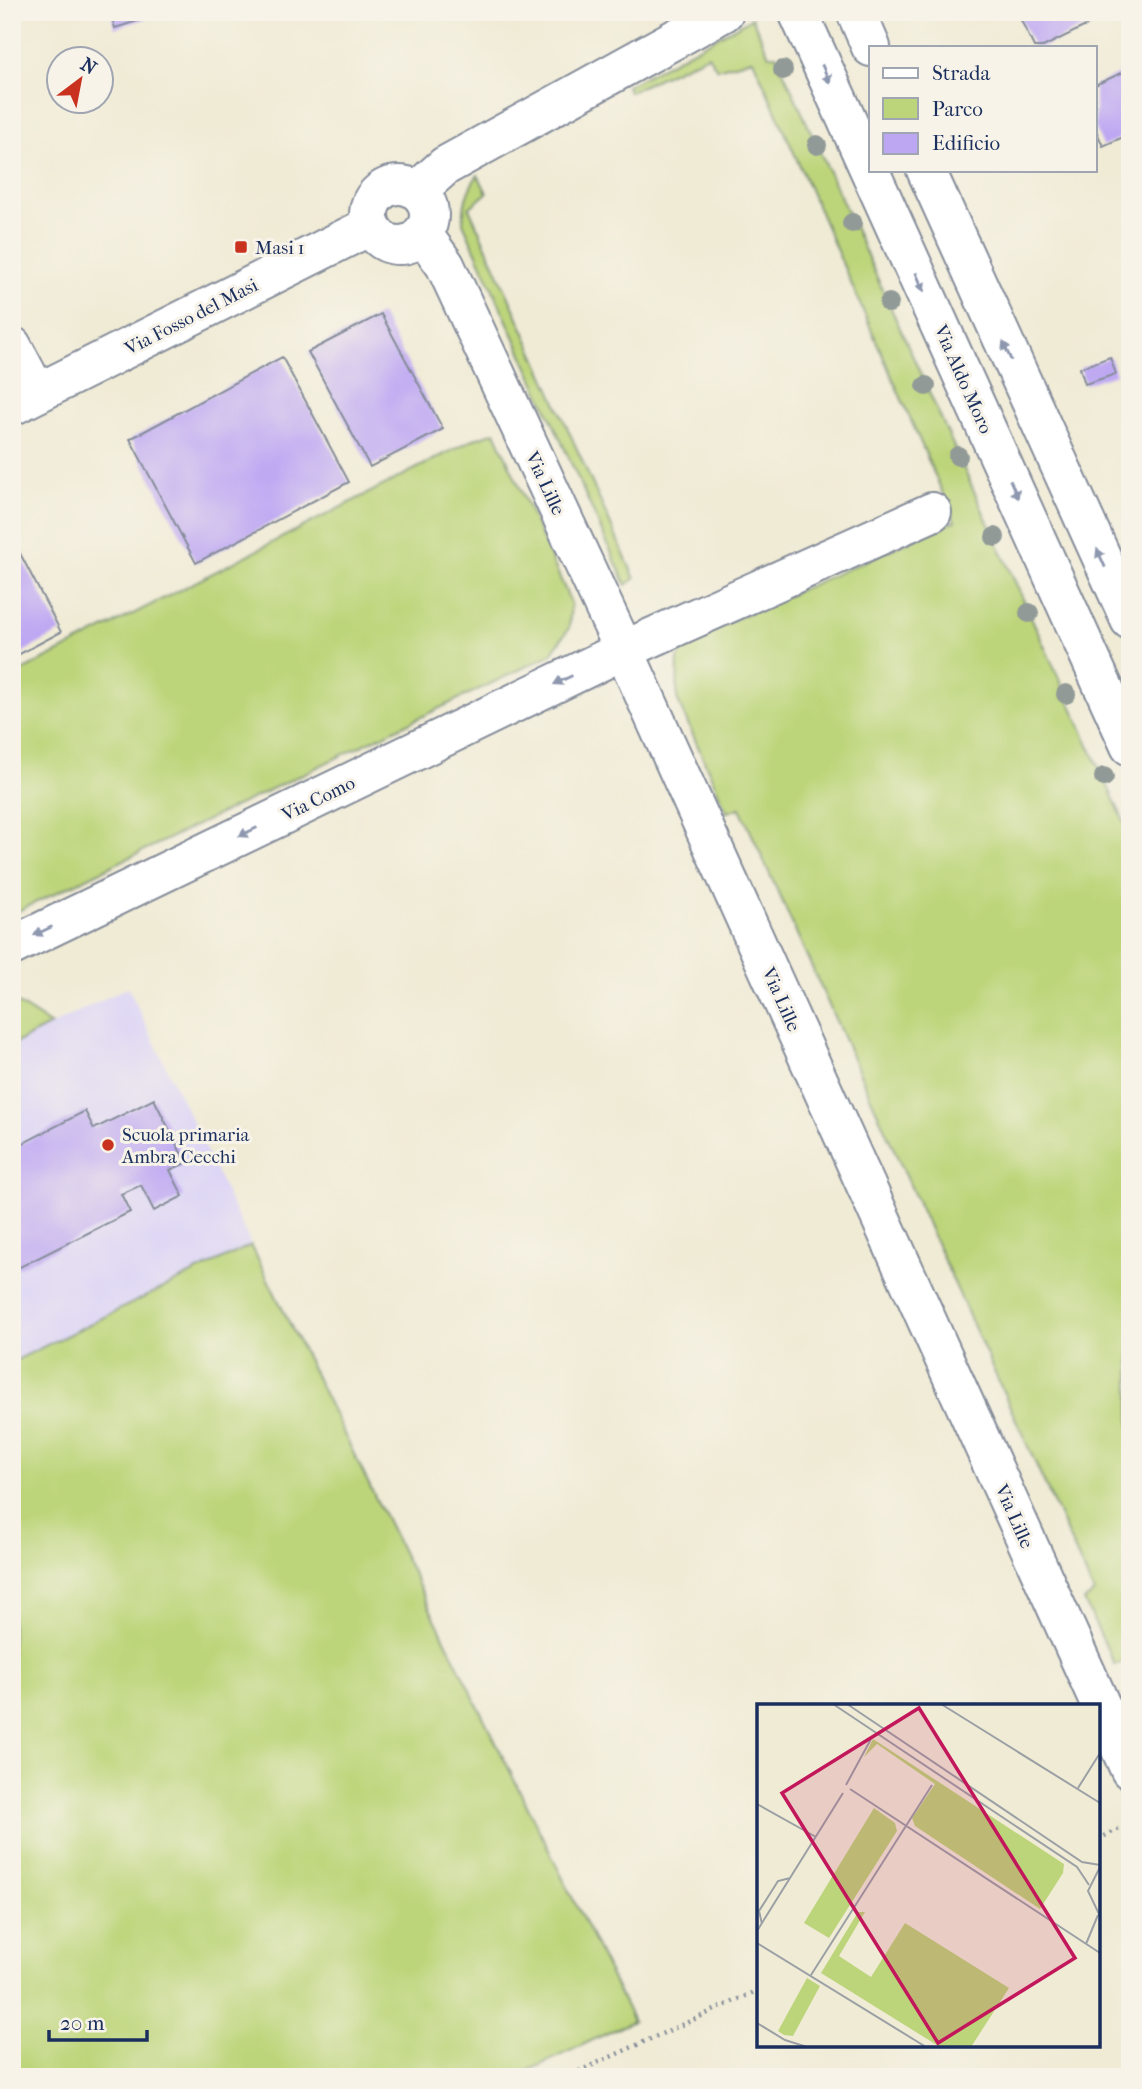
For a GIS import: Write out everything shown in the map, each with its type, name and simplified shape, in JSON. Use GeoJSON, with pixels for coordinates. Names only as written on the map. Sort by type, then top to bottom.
{"type":"FeatureCollection","features":[{"type":"Feature","properties":{"kind":"street"},"geometry":{"type":"LineString","coordinates":[[417,191],[445,166],[724,12]]}},
{"type":"Feature","properties":{"kind":"street","name":"Via Aldo Moro"},"geometry":{"type":"LineString","coordinates":[[798,12],[869,169]]}},
{"type":"Feature","properties":{"kind":"street"},"geometry":{"type":"LineString","coordinates":[[856,12],[871,46]]}},
{"type":"Feature","properties":{"kind":"street","name":"Via Aldo Moro"},"geometry":{"type":"LineString","coordinates":[[870,172],[1130,746]]}},
{"type":"Feature","properties":{"kind":"street"},"geometry":{"type":"LineString","coordinates":[[927,172],[1130,620]]}},
{"type":"Feature","properties":{"kind":"street"},"geometry":{"type":"LineString","coordinates":[[398,185],[417,191],[423,198],[429,216],[422,233],[416,240],[399,245],[382,240],[370,226],[369,207],[373,198],[380,191],[398,185]]}},
{"type":"Feature","properties":{"kind":"street","name":"Via Fosso del Masi"},"geometry":{"type":"LineString","coordinates":[[25,400],[370,226]]}},
{"type":"Feature","properties":{"kind":"street","name":"Via Lille"},"geometry":{"type":"LineString","coordinates":[[422,233],[445,265],[624,650],[1130,1770]]}},
{"type":"Feature","properties":{"kind":"street"},"geometry":{"type":"LineString","coordinates":[[12,346],[25,400]]}},
{"type":"Feature","properties":{"kind":"street","name":"Via Como"},"geometry":{"type":"LineString","coordinates":[[12,946],[624,650],[932,512]]}},
{"type":"Feature","properties":{"kind":"path"},"geometry":{"type":"LineString","coordinates":[[1100,1838],[1130,1824]]}},
{"type":"Feature","properties":{"kind":"path"},"geometry":{"type":"LineString","coordinates":[[566,2077],[757,1991]]}},
{"type":"Feature","properties":{"kind":"shaded area","name":"Scuola primaria Ambra Cecchi"},"geometry":{"type":"Polygon","coordinates":[[[128,987],[251,1245],[12,1362],[12,1045],[128,987]]]}},
{"type":"Feature","properties":{"kind":"green space"},"geometry":{"type":"Polygon","coordinates":[[[752,18],[769,55],[776,55],[1130,835],[1130,1658],[1115,1665],[1084,1601],[1094,1593],[740,808],[727,812],[677,699],[678,658],[688,640],[955,521],[753,59],[717,69],[708,55],[629,92],[627,86],[752,18]]]}},
{"type":"Feature","properties":{"kind":"green space"},"geometry":{"type":"Polygon","coordinates":[[[478,175],[487,193],[469,208],[635,579],[626,585],[463,223],[466,198],[478,175]]]}},
{"type":"Feature","properties":{"kind":"green space"},"geometry":{"type":"Polygon","coordinates":[[[495,432],[571,603],[569,628],[550,655],[12,914],[12,676],[474,439],[495,432]]]}},
{"type":"Feature","properties":{"kind":"green space"},"geometry":{"type":"Polygon","coordinates":[[[12,1000],[51,1025],[12,1045],[12,1000]]]}},
{"type":"Feature","properties":{"kind":"green space"},"geometry":{"type":"Polygon","coordinates":[[[251,1245],[633,2021],[515,2077],[12,2077],[12,1362],[251,1245]]]}},
{"type":"Feature","properties":{"kind":"building"},"geometry":{"type":"Polygon","coordinates":[[[110,12],[163,12],[163,13],[115,28],[110,12]]]}},
{"type":"Feature","properties":{"kind":"building"},"geometry":{"type":"Polygon","coordinates":[[[1017,12],[1114,12],[1045,46],[1034,46],[1017,12]]]}},
{"type":"Feature","properties":{"kind":"building"},"geometry":{"type":"Polygon","coordinates":[[[1130,69],[1130,134],[1103,146],[1096,130],[1096,85],[1130,69]]]}},
{"type":"Feature","properties":{"kind":"building"},"geometry":{"type":"Polygon","coordinates":[[[381,314],[443,429],[370,467],[308,352],[381,314]]]}},
{"type":"Feature","properties":{"kind":"building"},"geometry":{"type":"Polygon","coordinates":[[[282,357],[349,482],[196,563],[130,439],[282,357]]]}},
{"type":"Feature","properties":{"kind":"building"},"geometry":{"type":"Polygon","coordinates":[[[1110,357],[1116,374],[1085,384],[1080,368],[1110,357]]]}},
{"type":"Feature","properties":{"kind":"building"},"geometry":{"type":"Polygon","coordinates":[[[12,538],[61,632],[12,658],[12,538]]]}},
{"type":"Feature","properties":{"kind":"building"},"geometry":{"type":"Polygon","coordinates":[[[154,1099],[186,1163],[170,1170],[183,1196],[154,1211],[141,1185],[121,1194],[130,1212],[12,1271],[12,1149],[85,1111],[94,1129],[154,1099]]]}},
{"type":"Feature","properties":{"kind":"place","name":"Masi 1"},"geometry":{"type":"Point","coordinates":[241,247]}},
{"type":"Feature","properties":{"kind":"place","name":"Scuola primaria Ambra Cecchi"},"geometry":{"type":"Point","coordinates":[108,1145]}}]}
